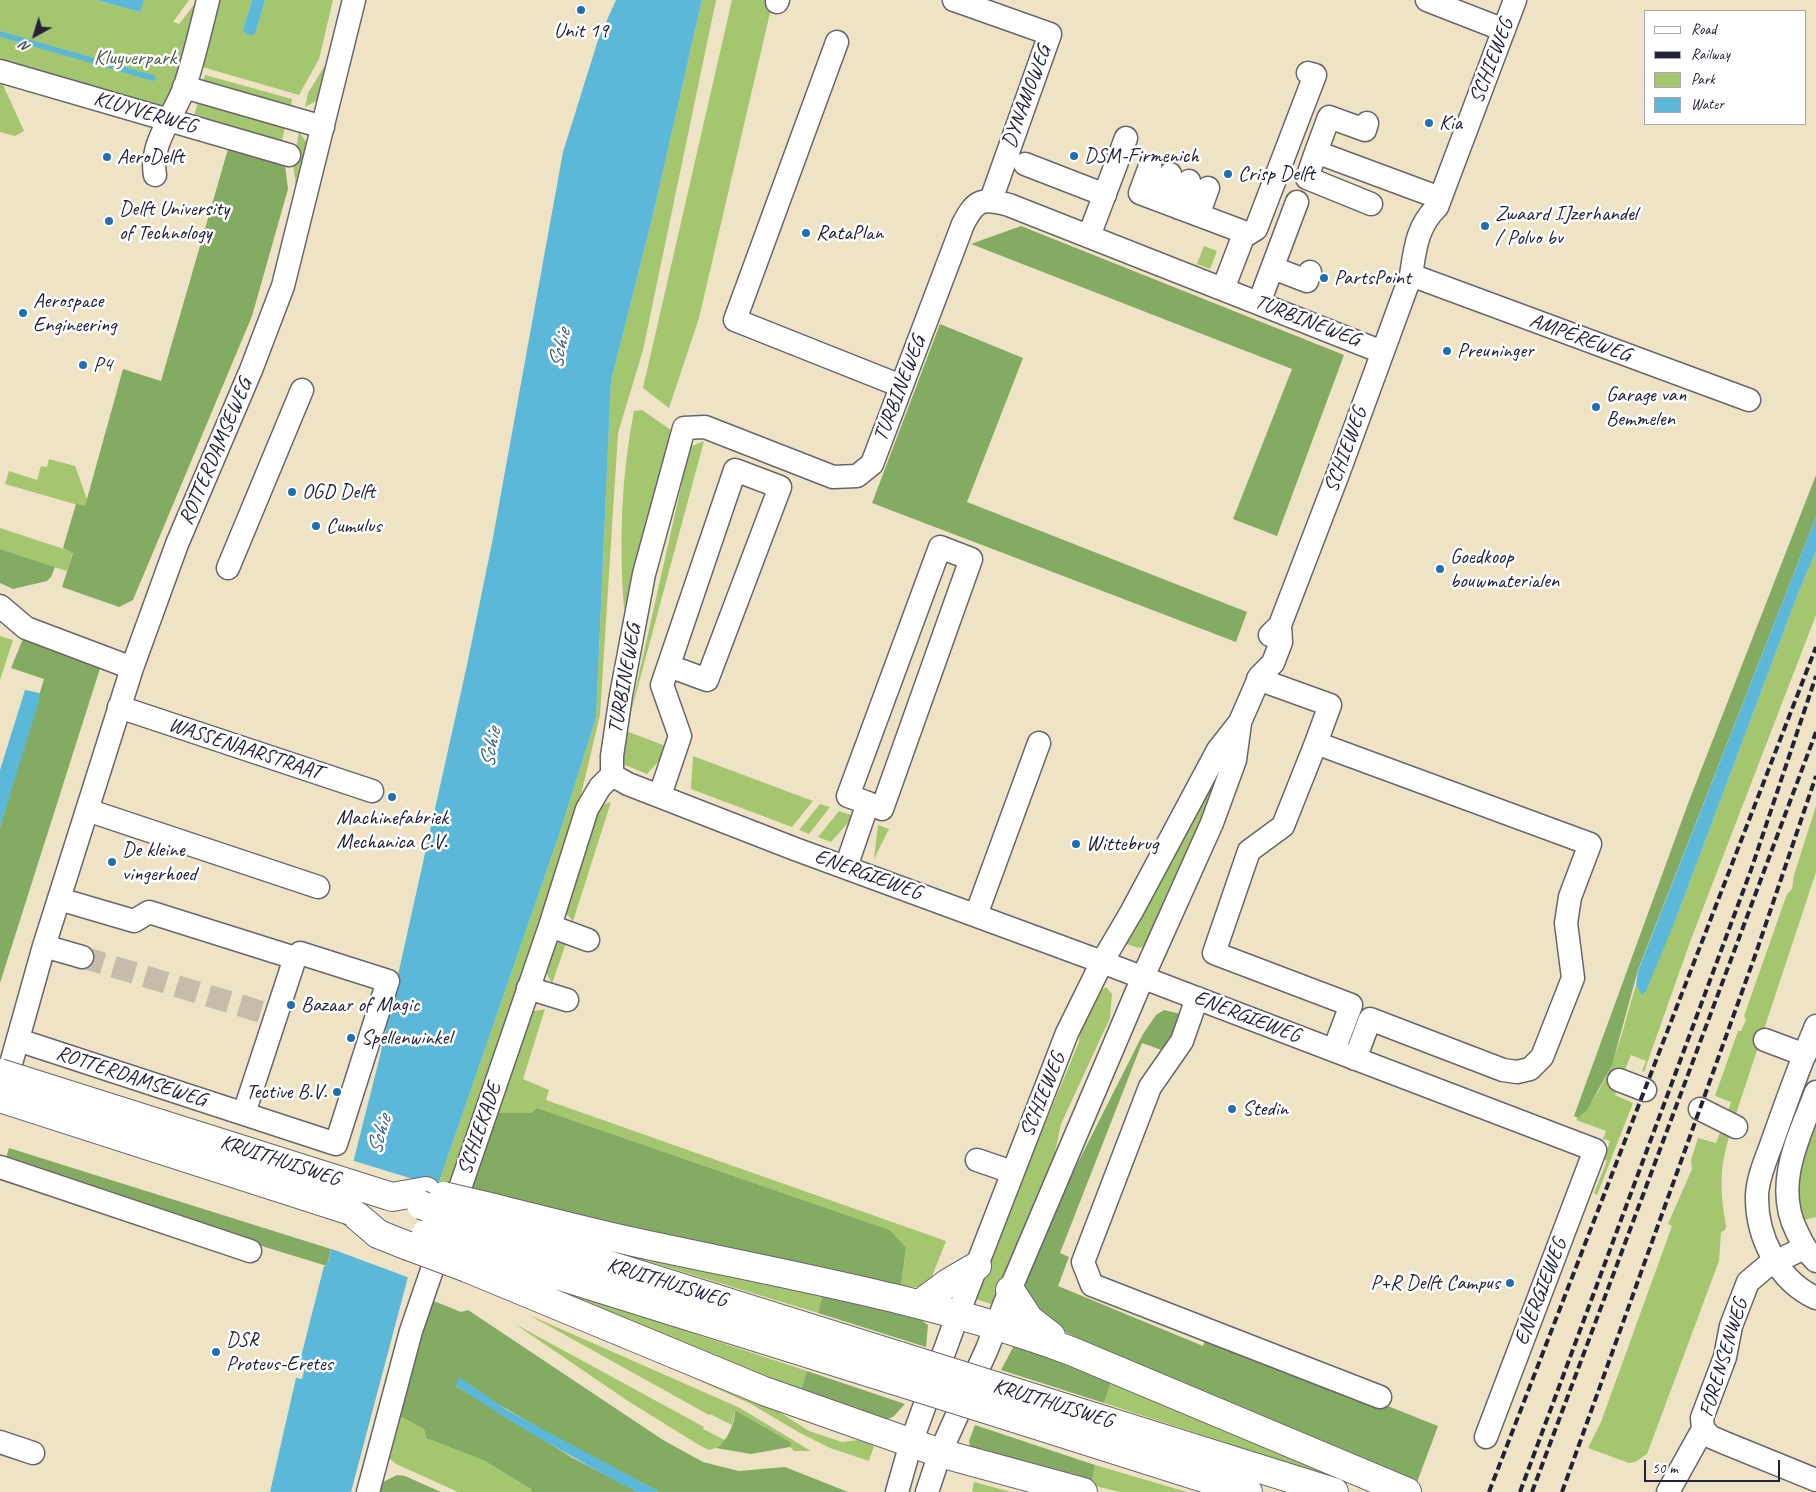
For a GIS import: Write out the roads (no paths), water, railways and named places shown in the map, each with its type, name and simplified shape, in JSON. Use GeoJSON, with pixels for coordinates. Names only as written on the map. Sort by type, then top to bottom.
{"type":"FeatureCollection","features":[{"type":"Feature","properties":{"kind":"highway","name":"KRUITHUISWEG"},"geometry":{"type":"LineString","coordinates":[[0,1073],[392,1197],[477,1237],[1018,1406],[1334,1492]]}},
{"type":"Feature","properties":{"kind":"highway","name":"KRUITHUISWEG"},"geometry":{"type":"LineString","coordinates":[[0,1099],[351,1211],[378,1234],[477,1237]]}},
{"type":"Feature","properties":{"kind":"highway"},"geometry":{"type":"LineString","coordinates":[[477,1237],[632,1241],[958,1314],[1071,1351],[1395,1487]]}},
{"type":"Feature","properties":{"kind":"highway"},"geometry":{"type":"LineString","coordinates":[[477,1237],[764,1391],[940,1453],[1083,1492]]}},
{"type":"Feature","properties":{"kind":"highway"},"geometry":{"type":"LineString","coordinates":[[920,1304],[948,1283],[977,1266]]}},
{"type":"Feature","properties":{"kind":"highway"},"geometry":{"type":"LineString","coordinates":[[1010,1290],[1029,1319],[1071,1351]]}},
{"type":"Feature","properties":{"kind":"highway","name":"KRUITHUISWEG"},"geometry":{"type":"LineString","coordinates":[[1018,1406],[1248,1492]]}},
{"type":"Feature","properties":{"kind":"street","name":"KLUYVERWEG"},"geometry":{"type":"LineString","coordinates":[[208,0],[184,86],[324,127]]}},
{"type":"Feature","properties":{"kind":"street","name":"ROTTERDAMSEWEG"},"geometry":{"type":"LineString","coordinates":[[0,1099],[44,946],[132,668],[177,544],[251,370],[284,286],[354,0]]}},
{"type":"Feature","properties":{"kind":"street","name":"DYNAMOWEG"},"geometry":{"type":"LineString","coordinates":[[954,0],[1050,34],[991,200]]}},
{"type":"Feature","properties":{"kind":"street"},"geometry":{"type":"LineString","coordinates":[[1427,0],[1504,30]]}},
{"type":"Feature","properties":{"kind":"street","name":"SCHIEWEG"},"geometry":{"type":"LineString","coordinates":[[897,1492],[911,1443],[958,1314],[1067,1033],[1102,962],[1132,911],[1218,750],[1240,722],[1259,677],[1273,663],[1278,651],[1281,642],[1280,624],[1338,474],[1411,275],[1417,242],[1426,218],[1439,202],[1515,0]]}},
{"type":"Feature","properties":{"kind":"street"},"geometry":{"type":"LineString","coordinates":[[836,42],[735,320],[901,386]]}},
{"type":"Feature","properties":{"kind":"street","name":"KLUYVERWEG"},"geometry":{"type":"LineString","coordinates":[[0,71],[289,155]]}},
{"type":"Feature","properties":{"kind":"street"},"geometry":{"type":"LineString","coordinates":[[1179,208],[1179,177],[1140,193],[1242,234],[1256,229],[1315,75],[1308,73]]}},
{"type":"Feature","properties":{"kind":"street"},"geometry":{"type":"LineString","coordinates":[[170,120],[184,86]]}},
{"type":"Feature","properties":{"kind":"street"},"geometry":{"type":"LineString","coordinates":[[1343,117],[1316,152],[1307,178],[1371,204]]}},
{"type":"Feature","properties":{"kind":"street"},"geometry":{"type":"LineString","coordinates":[[1089,236],[1126,138]]}},
{"type":"Feature","properties":{"kind":"street"},"geometry":{"type":"LineString","coordinates":[[1223,289],[1273,146]]}},
{"type":"Feature","properties":{"kind":"street"},"geometry":{"type":"LineString","coordinates":[[1316,152],[1439,202]]}},
{"type":"Feature","properties":{"kind":"street"},"geometry":{"type":"LineString","coordinates":[[1024,164],[1105,194]]}},
{"type":"Feature","properties":{"kind":"street","name":"TURBINEWEG"},"geometry":{"type":"LineString","coordinates":[[612,775],[612,756],[621,695],[644,574],[684,428],[705,427],[833,477],[857,476],[872,464],[963,224],[974,206],[983,200],[991,200],[1009,205],[1382,352]]}},
{"type":"Feature","properties":{"kind":"street"},"geometry":{"type":"LineString","coordinates":[[1259,303],[1292,270],[1297,202]]}},
{"type":"Feature","properties":{"kind":"street","name":"AMPÈREWEG"},"geometry":{"type":"LineString","coordinates":[[1411,275],[1748,400]]}},
{"type":"Feature","properties":{"kind":"street"},"geometry":{"type":"LineString","coordinates":[[228,568],[302,390]]}},
{"type":"Feature","properties":{"kind":"street"},"geometry":{"type":"LineString","coordinates":[[660,795],[680,736],[662,685],[736,470],[780,487],[707,680],[669,666]]}},
{"type":"Feature","properties":{"kind":"street"},"geometry":{"type":"LineString","coordinates":[[940,547],[970,559],[882,809],[868,804],[848,796],[940,547]]}},
{"type":"Feature","properties":{"kind":"street"},"geometry":{"type":"LineString","coordinates":[[0,606],[26,628],[132,668]]}},
{"type":"Feature","properties":{"kind":"street"},"geometry":{"type":"LineString","coordinates":[[1259,677],[1330,705],[1283,826],[1250,850],[1214,953],[1365,1010],[1370,1018],[1503,1070],[1517,1072],[1530,1069],[1542,1057],[1573,978],[1566,923],[1570,897],[1590,844],[1316,743]]}},
{"type":"Feature","properties":{"kind":"street","name":"WASSENAARSTRAAT"},"geometry":{"type":"LineString","coordinates":[[119,707],[372,792]]}},
{"type":"Feature","properties":{"kind":"street","name":"SCHIEWEG"},"geometry":{"type":"LineString","coordinates":[[927,1492],[940,1453],[1143,977],[1212,823],[1235,760],[1240,722]]}},
{"type":"Feature","properties":{"kind":"street"},"geometry":{"type":"LineString","coordinates":[[976,915],[1038,743]]}},
{"type":"Feature","properties":{"kind":"street","name":"ENERGIEWEG"},"geometry":{"type":"LineString","coordinates":[[612,775],[628,784],[660,795],[792,858],[846,867],[1143,977],[1595,1150],[1486,1437]]}},
{"type":"Feature","properties":{"kind":"street","name":"SCHIEKADE"},"geometry":{"type":"LineString","coordinates":[[368,1492],[413,1323],[550,926],[587,809],[600,787],[612,775]]}},
{"type":"Feature","properties":{"kind":"street"},"geometry":{"type":"LineString","coordinates":[[846,867],[868,804]]}},
{"type":"Feature","properties":{"kind":"street"},"geometry":{"type":"LineString","coordinates":[[87,810],[318,887]]}},
{"type":"Feature","properties":{"kind":"street"},"geometry":{"type":"LineString","coordinates":[[59,899],[134,921],[149,912],[295,958],[270,1014],[244,1114]]}},
{"type":"Feature","properties":{"kind":"street"},"geometry":{"type":"LineString","coordinates":[[550,926],[588,940]]}},
{"type":"Feature","properties":{"kind":"street"},"geometry":{"type":"LineString","coordinates":[[44,946],[82,957]]}},
{"type":"Feature","properties":{"kind":"street","name":"ROTTERDAMSEWEG"},"geometry":{"type":"LineString","coordinates":[[18,1040],[336,1144],[388,981],[300,953],[295,958]]}},
{"type":"Feature","properties":{"kind":"street"},"geometry":{"type":"LineString","coordinates":[[528,988],[567,1000]]}},
{"type":"Feature","properties":{"kind":"street"},"geometry":{"type":"LineString","coordinates":[[1197,998],[1182,1041],[1150,1087],[1083,1262],[1092,1285],[1380,1397]]}},
{"type":"Feature","properties":{"kind":"street"},"geometry":{"type":"LineString","coordinates":[[1334,1050],[1350,1005]]}},
{"type":"Feature","properties":{"kind":"street"},"geometry":{"type":"LineString","coordinates":[[1355,1059],[1370,1018]]}},
{"type":"Feature","properties":{"kind":"street"},"geometry":{"type":"LineString","coordinates":[[1816,1026],[1760,1177],[1757,1193],[1760,1226],[1768,1250],[1791,1281],[1816,1298]]}},
{"type":"Feature","properties":{"kind":"street"},"geometry":{"type":"LineString","coordinates":[[1765,1040],[1805,1056]]}},
{"type":"Feature","properties":{"kind":"street"},"geometry":{"type":"LineString","coordinates":[[1619,1080],[1645,1090]]}},
{"type":"Feature","properties":{"kind":"street"},"geometry":{"type":"LineString","coordinates":[[1810,1255],[1789,1217],[1786,1192],[1794,1150],[1816,1092]]}},
{"type":"Feature","properties":{"kind":"street"},"geometry":{"type":"LineString","coordinates":[[1700,1109],[1736,1127]]}},
{"type":"Feature","properties":{"kind":"street"},"geometry":{"type":"LineString","coordinates":[[977,1160],[1012,1172]]}},
{"type":"Feature","properties":{"kind":"street"},"geometry":{"type":"LineString","coordinates":[[0,1167],[250,1250]]}},
{"type":"Feature","properties":{"kind":"street","name":"FORENSENWEG"},"geometry":{"type":"LineString","coordinates":[[1668,1492],[1703,1429],[1702,1418],[1725,1357],[1731,1326],[1748,1282],[1776,1261],[1810,1255]]}},
{"type":"Feature","properties":{"kind":"street"},"geometry":{"type":"LineString","coordinates":[[1703,1429],[1711,1437],[1725,1444],[1816,1480]]}},
{"type":"Feature","properties":{"kind":"street"},"geometry":{"type":"LineString","coordinates":[[0,1442],[32,1453]]}},
{"type":"Feature","properties":{"kind":"water"},"geometry":{"type":"Polygon","coordinates":[[[96,0],[144,0],[140,12],[96,0]]]}},
{"type":"Feature","properties":{"kind":"water"},"geometry":{"type":"Polygon","coordinates":[[[252,0],[265,0],[256,32],[253,35],[246,34],[243,30],[252,0]]]}},
{"type":"Feature","properties":{"kind":"water","name":"Schie"},"geometry":{"type":"Polygon","coordinates":[[[616,0],[702,0],[653,215],[611,381],[596,718],[558,838],[438,1185],[426,1181],[398,1273],[408,1277],[351,1492],[270,1492],[296,1378],[302,1379],[306,1363],[300,1361],[324,1266],[327,1266],[379,1060],[467,665],[492,543],[563,152],[598,40],[616,0]]]}},
{"type":"Feature","properties":{"kind":"water"},"geometry":{"type":"Polygon","coordinates":[[[1816,517],[1816,551],[1799,591],[1677,916],[1646,991],[1642,995],[1636,985],[1638,971],[1816,517]]]}},
{"type":"Feature","properties":{"kind":"water"},"geometry":{"type":"Polygon","coordinates":[[[25,690],[40,693],[39,701],[0,827],[0,770],[25,690]]]}},
{"type":"Feature","properties":{"kind":"water"},"geometry":{"type":"Polygon","coordinates":[[[459,1377],[507,1410],[660,1492],[638,1492],[520,1427],[456,1386],[459,1377]]]}},
{"type":"Feature","properties":{"kind":"waterway"},"geometry":{"type":"LineString","coordinates":[[0,34],[153,78]]}},
{"type":"Feature","properties":{"kind":"tunnel"},"geometry":{"type":"LineString","coordinates":[[82,957],[265,1013]]}},
{"type":"Feature","properties":{"kind":"railway"},"geometry":{"type":"LineString","coordinates":[[1489,1492],[1816,647]]}},
{"type":"Feature","properties":{"kind":"railway"},"geometry":{"type":"LineString","coordinates":[[1520,1492],[1751,870],[1816,676]]}},
{"type":"Feature","properties":{"kind":"railway"},"geometry":{"type":"LineString","coordinates":[[1532,1492],[1816,732]]}},
{"type":"Feature","properties":{"kind":"railway"},"geometry":{"type":"LineString","coordinates":[[1562,1492],[1756,953],[1816,776]]}},
{"type":"Feature","properties":{"kind":"place","name":"Unit 19"},"geometry":{"type":"Point","coordinates":[581,10]}},
{"type":"Feature","properties":{"kind":"place","name":"Kia"},"geometry":{"type":"Point","coordinates":[1429,123]}},
{"type":"Feature","properties":{"kind":"place","name":"DSM-Firmenich"},"geometry":{"type":"Point","coordinates":[1074,156]}},
{"type":"Feature","properties":{"kind":"place","name":"AeroDelft"},"geometry":{"type":"Point","coordinates":[107,157]}},
{"type":"Feature","properties":{"kind":"place","name":"Crisp Delft"},"geometry":{"type":"Point","coordinates":[1228,174]}},
{"type":"Feature","properties":{"kind":"place","name":"Delft University of Technology"},"geometry":{"type":"Point","coordinates":[109,221]}},
{"type":"Feature","properties":{"kind":"place","name":"Zwaard IJzerhandel / Polvo bv"},"geometry":{"type":"Point","coordinates":[1485,226]}},
{"type":"Feature","properties":{"kind":"place","name":"RataPlan"},"geometry":{"type":"Point","coordinates":[806,233]}},
{"type":"Feature","properties":{"kind":"place","name":"PartsPoint"},"geometry":{"type":"Point","coordinates":[1324,278]}},
{"type":"Feature","properties":{"kind":"place","name":"Aerospace Engineering"},"geometry":{"type":"Point","coordinates":[23,313]}},
{"type":"Feature","properties":{"kind":"place","name":"Preuninger"},"geometry":{"type":"Point","coordinates":[1447,351]}},
{"type":"Feature","properties":{"kind":"place","name":"P4"},"geometry":{"type":"Point","coordinates":[83,365]}},
{"type":"Feature","properties":{"kind":"place","name":"Garage van Bemmelen"},"geometry":{"type":"Point","coordinates":[1596,407]}},
{"type":"Feature","properties":{"kind":"place","name":"OGD Delft"},"geometry":{"type":"Point","coordinates":[292,492]}},
{"type":"Feature","properties":{"kind":"place","name":"Cumulus"},"geometry":{"type":"Point","coordinates":[316,526]}},
{"type":"Feature","properties":{"kind":"place","name":"Goedkoop bouwmaterialen"},"geometry":{"type":"Point","coordinates":[1440,569]}},
{"type":"Feature","properties":{"kind":"place","name":"Machinefabriek Mechanica C.V."},"geometry":{"type":"Point","coordinates":[392,797]}},
{"type":"Feature","properties":{"kind":"place","name":"Wittebrug"},"geometry":{"type":"Point","coordinates":[1076,844]}},
{"type":"Feature","properties":{"kind":"place","name":"De kleine vingerhoed"},"geometry":{"type":"Point","coordinates":[112,862]}},
{"type":"Feature","properties":{"kind":"place","name":"Bazaar of Magic"},"geometry":{"type":"Point","coordinates":[291,1005]}},
{"type":"Feature","properties":{"kind":"place","name":"Spellenwinkel"},"geometry":{"type":"Point","coordinates":[351,1038]}},
{"type":"Feature","properties":{"kind":"place","name":"Tective B.V."},"geometry":{"type":"Point","coordinates":[337,1092]}},
{"type":"Feature","properties":{"kind":"place","name":"Stedin"},"geometry":{"type":"Point","coordinates":[1232,1109]}},
{"type":"Feature","properties":{"kind":"place","name":"P+R Delft Campus"},"geometry":{"type":"Point","coordinates":[1510,1283]}},
{"type":"Feature","properties":{"kind":"place","name":"DSR Proteus-Eretes"},"geometry":{"type":"Point","coordinates":[216,1352]}},
{"type":"Feature","properties":{"kind":"park label","name":"Kluyverpark"},"geometry":{"type":"Point","coordinates":[135,58]}}]}
